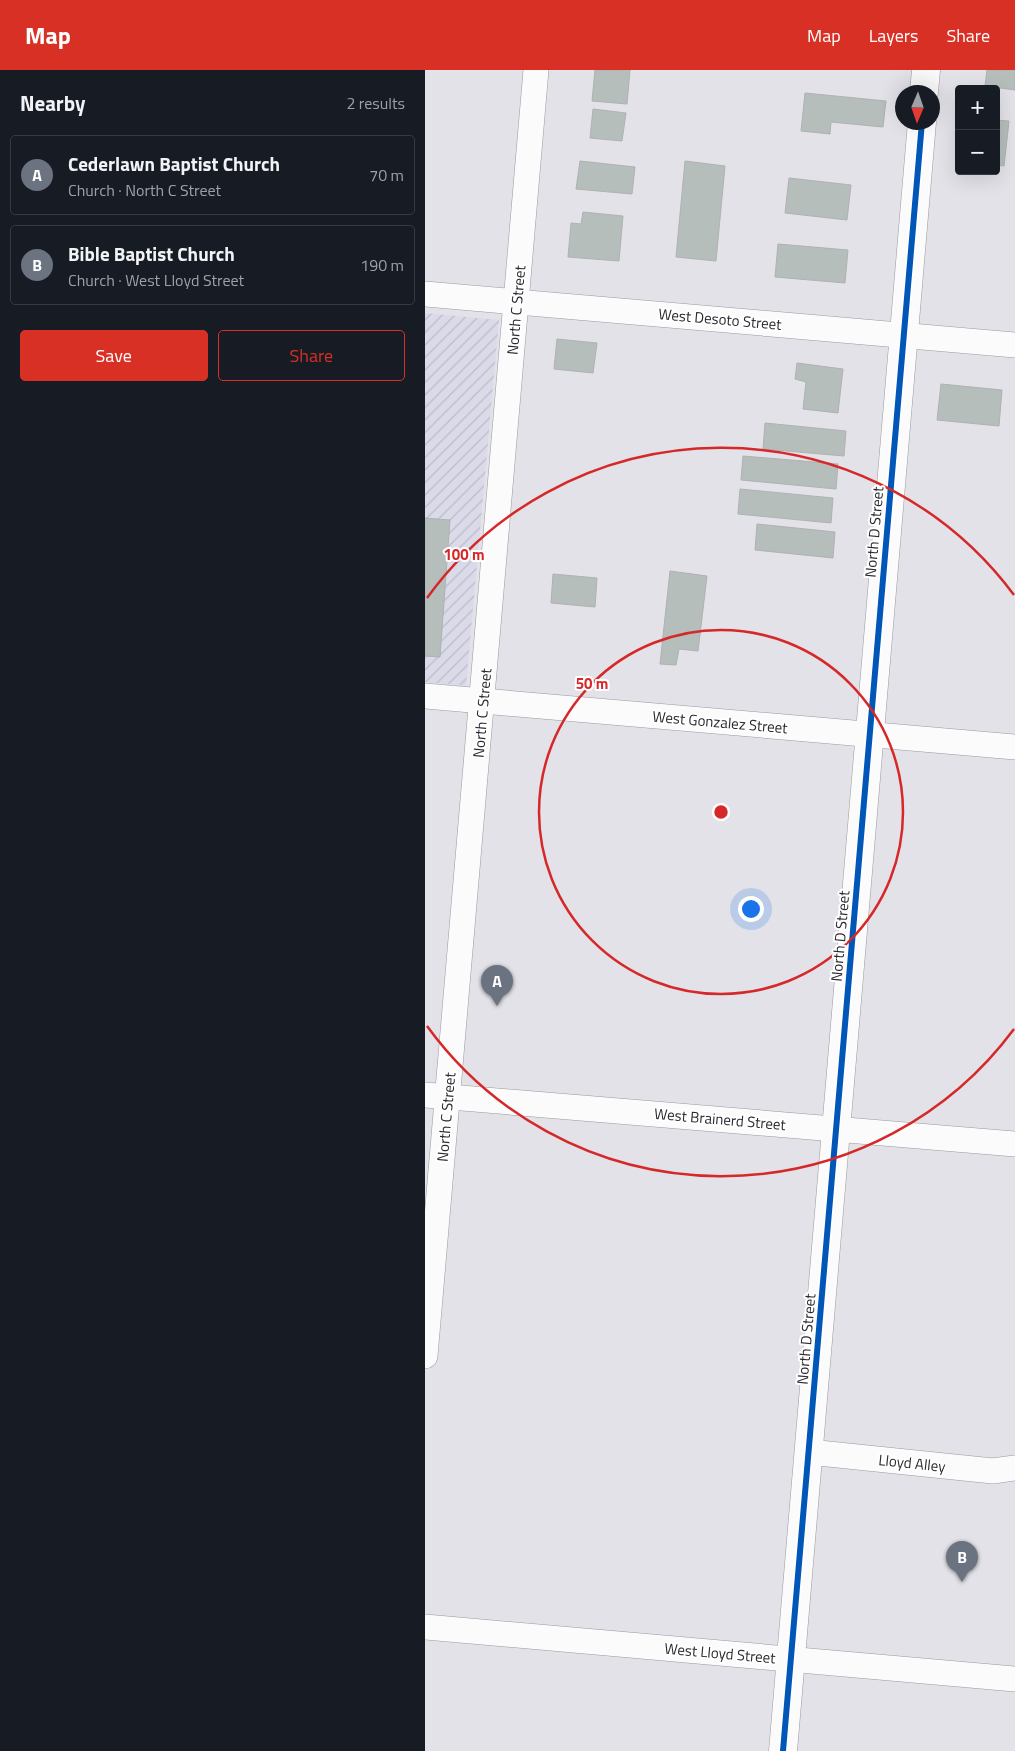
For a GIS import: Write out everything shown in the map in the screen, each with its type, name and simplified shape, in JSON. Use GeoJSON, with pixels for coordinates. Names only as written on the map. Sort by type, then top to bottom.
{"type":"FeatureCollection","features":[{"type":"Feature","properties":{"kind":"street","name":"North C Street"},"geometry":{"type":"LineString","coordinates":[[425,1356],[437,1096],[483,701],[537,70]]}},
{"type":"Feature","properties":{"kind":"street"},"geometry":{"type":"LineString","coordinates":[[925,85],[926,70]]}},
{"type":"Feature","properties":{"kind":"street","name":"North D Street"},"geometry":{"type":"LineString","coordinates":[[783,1751],[920,130]]}},
{"type":"Feature","properties":{"kind":"street","name":"West Desoto Street"},"geometry":{"type":"LineString","coordinates":[[425,294],[1015,345]]}},
{"type":"Feature","properties":{"kind":"street","name":"West Gonzalez Street"},"geometry":{"type":"LineString","coordinates":[[425,696],[1015,747]]}},
{"type":"Feature","properties":{"kind":"street","name":"West Brainerd Street"},"geometry":{"type":"LineString","coordinates":[[437,1096],[1015,1144]]}},
{"type":"Feature","properties":{"kind":"street","name":"Lloyd Alley"},"geometry":{"type":"LineString","coordinates":[[809,1452],[993,1472],[1015,1468]]}},
{"type":"Feature","properties":{"kind":"street","name":"West Lloyd Street"},"geometry":{"type":"LineString","coordinates":[[425,1627],[1015,1679]]}},
{"type":"Feature","properties":{"kind":"shaded area"},"geometry":{"type":"Polygon","coordinates":[[[425,313],[499,320],[466,686],[425,682],[425,313]]]}},
{"type":"Feature","properties":{"kind":"building"},"geometry":{"type":"Polygon","coordinates":[[[595,70],[630,70],[627,104],[592,101],[595,70]]]}},
{"type":"Feature","properties":{"kind":"building"},"geometry":{"type":"Polygon","coordinates":[[[987,70],[1015,70],[1015,90],[1000,88],[1000,85],[985,85],[987,70]]]}},
{"type":"Feature","properties":{"kind":"building"},"geometry":{"type":"Polygon","coordinates":[[[805,93],[886,101],[883,127],[831,122],[830,134],[801,131],[805,93]]]}},
{"type":"Feature","properties":{"kind":"building"},"geometry":{"type":"Polygon","coordinates":[[[593,109],[626,113],[622,141],[590,138],[593,109]]]}},
{"type":"Feature","properties":{"kind":"building"},"geometry":{"type":"Polygon","coordinates":[[[1000,120],[1009,121],[1004,166],[1000,166],[1000,120]]]}},
{"type":"Feature","properties":{"kind":"building"},"geometry":{"type":"Polygon","coordinates":[[[580,161],[635,167],[632,194],[576,189],[580,161]]]}},
{"type":"Feature","properties":{"kind":"building"},"geometry":{"type":"Polygon","coordinates":[[[685,161],[725,166],[716,261],[676,257],[685,161]]]}},
{"type":"Feature","properties":{"kind":"building"},"geometry":{"type":"Polygon","coordinates":[[[789,178],[851,185],[847,220],[785,213],[789,178]]]}},
{"type":"Feature","properties":{"kind":"building"},"geometry":{"type":"Polygon","coordinates":[[[583,212],[623,216],[619,261],[568,257],[571,223],[581,224],[583,212]]]}},
{"type":"Feature","properties":{"kind":"building"},"geometry":{"type":"Polygon","coordinates":[[[778,244],[848,250],[845,283],[775,277],[778,244]]]}},
{"type":"Feature","properties":{"kind":"building"},"geometry":{"type":"Polygon","coordinates":[[[557,339],[597,343],[593,373],[554,369],[557,339]]]}},
{"type":"Feature","properties":{"kind":"building"},"geometry":{"type":"Polygon","coordinates":[[[797,363],[843,369],[838,413],[803,409],[806,382],[795,379],[797,363]]]}},
{"type":"Feature","properties":{"kind":"building"},"geometry":{"type":"Polygon","coordinates":[[[941,384],[1002,390],[999,426],[937,420],[941,384]]]}},
{"type":"Feature","properties":{"kind":"building"},"geometry":{"type":"Polygon","coordinates":[[[765,423],[846,431],[844,456],[763,449],[765,423]]]}},
{"type":"Feature","properties":{"kind":"building"},"geometry":{"type":"Polygon","coordinates":[[[743,456],[838,464],[836,489],[741,480],[743,456]]]}},
{"type":"Feature","properties":{"kind":"building"},"geometry":{"type":"Polygon","coordinates":[[[740,489],[833,498],[831,523],[738,514],[740,489]]]}},
{"type":"Feature","properties":{"kind":"building"},"geometry":{"type":"Polygon","coordinates":[[[425,518],[450,520],[440,657],[425,656],[425,518]]]}},
{"type":"Feature","properties":{"kind":"building"},"geometry":{"type":"Polygon","coordinates":[[[757,524],[835,532],[833,558],[755,550],[757,524]]]}},
{"type":"Feature","properties":{"kind":"building"},"geometry":{"type":"Polygon","coordinates":[[[670,571],[707,576],[698,651],[679,649],[676,665],[660,664],[670,571]]]}},
{"type":"Feature","properties":{"kind":"building"},"geometry":{"type":"Polygon","coordinates":[[[553,574],[597,578],[595,607],[551,603],[553,574]]]}},
{"type":"Feature","properties":{"kind":"cycle path"},"geometry":{"type":"LineString","coordinates":[[783,1751],[921,130]]}},
{"type":"Feature","properties":{"kind":"place","name":"Cederlawn Baptist Church"},"geometry":{"type":"Point","coordinates":[497,1006]}},
{"type":"Feature","properties":{"kind":"place","name":"Bible Baptist Church"},"geometry":{"type":"Point","coordinates":[962,1582]}}]}
